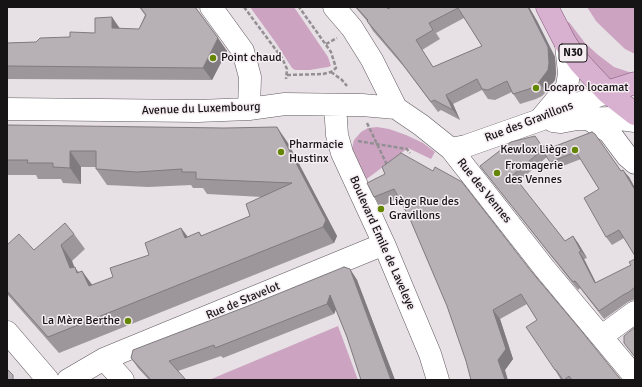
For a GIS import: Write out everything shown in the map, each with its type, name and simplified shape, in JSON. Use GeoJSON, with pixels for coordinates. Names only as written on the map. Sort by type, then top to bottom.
{"type":"FeatureCollection","features":[{"type":"Feature","properties":{"kind":"main road","name":"N30"},"geometry":{"type":"LineString","coordinates":[[547,7],[566,44],[580,63],[607,92],[635,114]]}},
{"type":"Feature","properties":{"kind":"main road"},"geometry":{"type":"LineString","coordinates":[[607,92],[635,83]]}},
{"type":"Feature","properties":{"kind":"street"},"geometry":{"type":"LineString","coordinates":[[211,7],[243,51],[250,77],[249,109]]}},
{"type":"Feature","properties":{"kind":"street","name":"Rue des Vennes"},"geometry":{"type":"LineString","coordinates":[[334,7],[352,28],[372,60],[396,108],[421,125],[451,149],[545,269],[635,377]]}},
{"type":"Feature","properties":{"kind":"street"},"geometry":{"type":"LineString","coordinates":[[540,120],[567,87],[569,73],[566,44]]}},
{"type":"Feature","properties":{"kind":"street","name":"Rue des Gravillons"},"geometry":{"type":"LineString","coordinates":[[451,149],[466,146],[540,120],[607,92]]}},
{"type":"Feature","properties":{"kind":"street","name":"Avenue du Luxembourg"},"geometry":{"type":"LineString","coordinates":[[7,109],[198,111],[249,109],[285,104],[396,108]]}},
{"type":"Feature","properties":{"kind":"street","name":"Boulevard Emile de Laveleye"},"geometry":{"type":"LineString","coordinates":[[335,105],[337,136],[342,153],[384,244],[430,354],[438,380]]}},
{"type":"Feature","properties":{"kind":"street"},"geometry":{"type":"LineString","coordinates":[[540,120],[561,122],[587,118],[612,118],[635,121]]}},
{"type":"Feature","properties":{"kind":"street"},"geometry":{"type":"LineString","coordinates":[[587,118],[609,132],[627,156],[635,163]]}},
{"type":"Feature","properties":{"kind":"street","name":"Rue de Stavelot"},"geometry":{"type":"LineString","coordinates":[[68,380],[104,359],[384,244]]}},
{"type":"Feature","properties":{"kind":"street"},"geometry":{"type":"LineString","coordinates":[[602,336],[635,312]]}},
{"type":"Feature","properties":{"kind":"street"},"geometry":{"type":"LineString","coordinates":[[7,332],[48,380]]}},
{"type":"Feature","properties":{"kind":"street"},"geometry":{"type":"LineString","coordinates":[[104,359],[123,380]]}},
{"type":"Feature","properties":{"kind":"path"},"geometry":{"type":"LineString","coordinates":[[244,7],[282,58],[287,69],[286,77],[332,72],[336,68],[331,52],[299,7]]}},
{"type":"Feature","properties":{"kind":"path"},"geometry":{"type":"LineString","coordinates":[[354,140],[407,149],[410,153]]}},
{"type":"Feature","properties":{"kind":"shaded area"},"geometry":{"type":"Polygon","coordinates":[[[250,7],[294,7],[328,57],[331,66],[310,70],[295,70],[292,68],[250,7]]]}},
{"type":"Feature","properties":{"kind":"shaded area"},"geometry":{"type":"Polygon","coordinates":[[[587,7],[635,7],[635,54],[625,49],[603,28],[596,21],[587,7]]]}},
{"type":"Feature","properties":{"kind":"shaded area"},"geometry":{"type":"Polygon","coordinates":[[[569,22],[585,43],[597,54],[614,67],[635,74],[611,83],[588,60],[565,23],[569,22]]]}},
{"type":"Feature","properties":{"kind":"shaded area"},"geometry":{"type":"Polygon","coordinates":[[[377,127],[389,129],[406,135],[423,143],[435,152],[431,159],[408,148],[364,181],[351,152],[354,140],[361,132],[368,128],[377,127]]]}},
{"type":"Feature","properties":{"kind":"shaded area"},"geometry":{"type":"Polygon","coordinates":[[[338,326],[358,380],[209,380],[338,326]]]}},
{"type":"Feature","properties":{"kind":"building"},"geometry":{"type":"Polygon","coordinates":[[[140,7],[195,7],[218,38],[203,68],[7,66],[7,43],[36,42],[40,38],[70,37],[70,32],[95,33],[95,18],[112,17],[112,28],[139,29],[146,15],[140,7]]]}},
{"type":"Feature","properties":{"kind":"building"},"geometry":{"type":"Polygon","coordinates":[[[356,7],[387,7],[388,9],[391,7],[528,7],[548,47],[548,70],[535,86],[513,94],[507,81],[488,90],[482,89],[477,79],[446,95],[453,110],[434,100],[431,102],[398,58],[367,21],[368,20],[356,7]],[[458,8],[429,23],[433,30],[416,40],[433,67],[482,46],[458,8]]]}},
{"type":"Feature","properties":{"kind":"building"},"geometry":{"type":"Polygon","coordinates":[[[7,125],[224,128],[277,127],[326,220],[323,227],[48,337],[7,291],[7,245],[19,234],[34,250],[65,223],[74,234],[61,245],[70,268],[75,267],[77,273],[82,271],[89,286],[113,277],[110,268],[149,255],[145,243],[181,228],[185,238],[199,232],[201,236],[250,216],[246,204],[292,183],[196,179],[196,172],[182,172],[182,169],[137,172],[96,169],[96,151],[70,151],[70,168],[53,167],[53,163],[27,163],[28,160],[7,160],[7,125]]]}},
{"type":"Feature","properties":{"kind":"building"},"geometry":{"type":"Polygon","coordinates":[[[592,132],[595,134],[621,171],[623,170],[635,190],[635,256],[619,230],[606,237],[584,198],[599,189],[576,152],[550,162],[542,150],[513,175],[565,241],[573,236],[581,251],[579,252],[595,283],[631,265],[629,262],[635,259],[635,287],[599,311],[575,281],[573,282],[550,254],[480,166],[511,142],[535,136],[542,146],[553,147],[592,132]]]}},
{"type":"Feature","properties":{"kind":"building"},"geometry":{"type":"Polygon","coordinates":[[[401,153],[433,171],[435,167],[462,182],[531,271],[621,380],[572,380],[569,376],[563,380],[526,327],[537,320],[521,294],[493,310],[506,349],[498,360],[505,380],[471,380],[447,306],[410,219],[394,189],[374,197],[367,183],[385,174],[382,167],[401,153]]]}},
{"type":"Feature","properties":{"kind":"building"},"geometry":{"type":"Polygon","coordinates":[[[344,267],[350,269],[391,380],[361,380],[347,337],[330,295],[327,304],[215,348],[214,345],[169,361],[186,380],[151,380],[131,358],[133,350],[344,267]]]}},
{"type":"Feature","properties":{"kind":"building"},"geometry":{"type":"Polygon","coordinates":[[[635,327],[635,357],[624,343],[624,336],[635,327]]]}},
{"type":"Feature","properties":{"kind":"building"},"geometry":{"type":"Polygon","coordinates":[[[7,369],[13,375],[13,380],[7,380],[7,369]]]}},
{"type":"Feature","properties":{"kind":"place","name":"Point chaud"},"geometry":{"type":"Point","coordinates":[213,58]}},
{"type":"Feature","properties":{"kind":"place","name":"Locapro locamat"},"geometry":{"type":"Point","coordinates":[536,88]}},
{"type":"Feature","properties":{"kind":"place","name":"Kewlox Liège"},"geometry":{"type":"Point","coordinates":[575,150]}},
{"type":"Feature","properties":{"kind":"place","name":"Pharmacie Hustinx"},"geometry":{"type":"Point","coordinates":[281,152]}},
{"type":"Feature","properties":{"kind":"place","name":"Fromagerie des Vennes"},"geometry":{"type":"Point","coordinates":[497,173]}},
{"type":"Feature","properties":{"kind":"place","name":"Liège Rue des Gravillons"},"geometry":{"type":"Point","coordinates":[381,209]}},
{"type":"Feature","properties":{"kind":"place","name":"La Mère Berthe"},"geometry":{"type":"Point","coordinates":[128,321]}}]}
